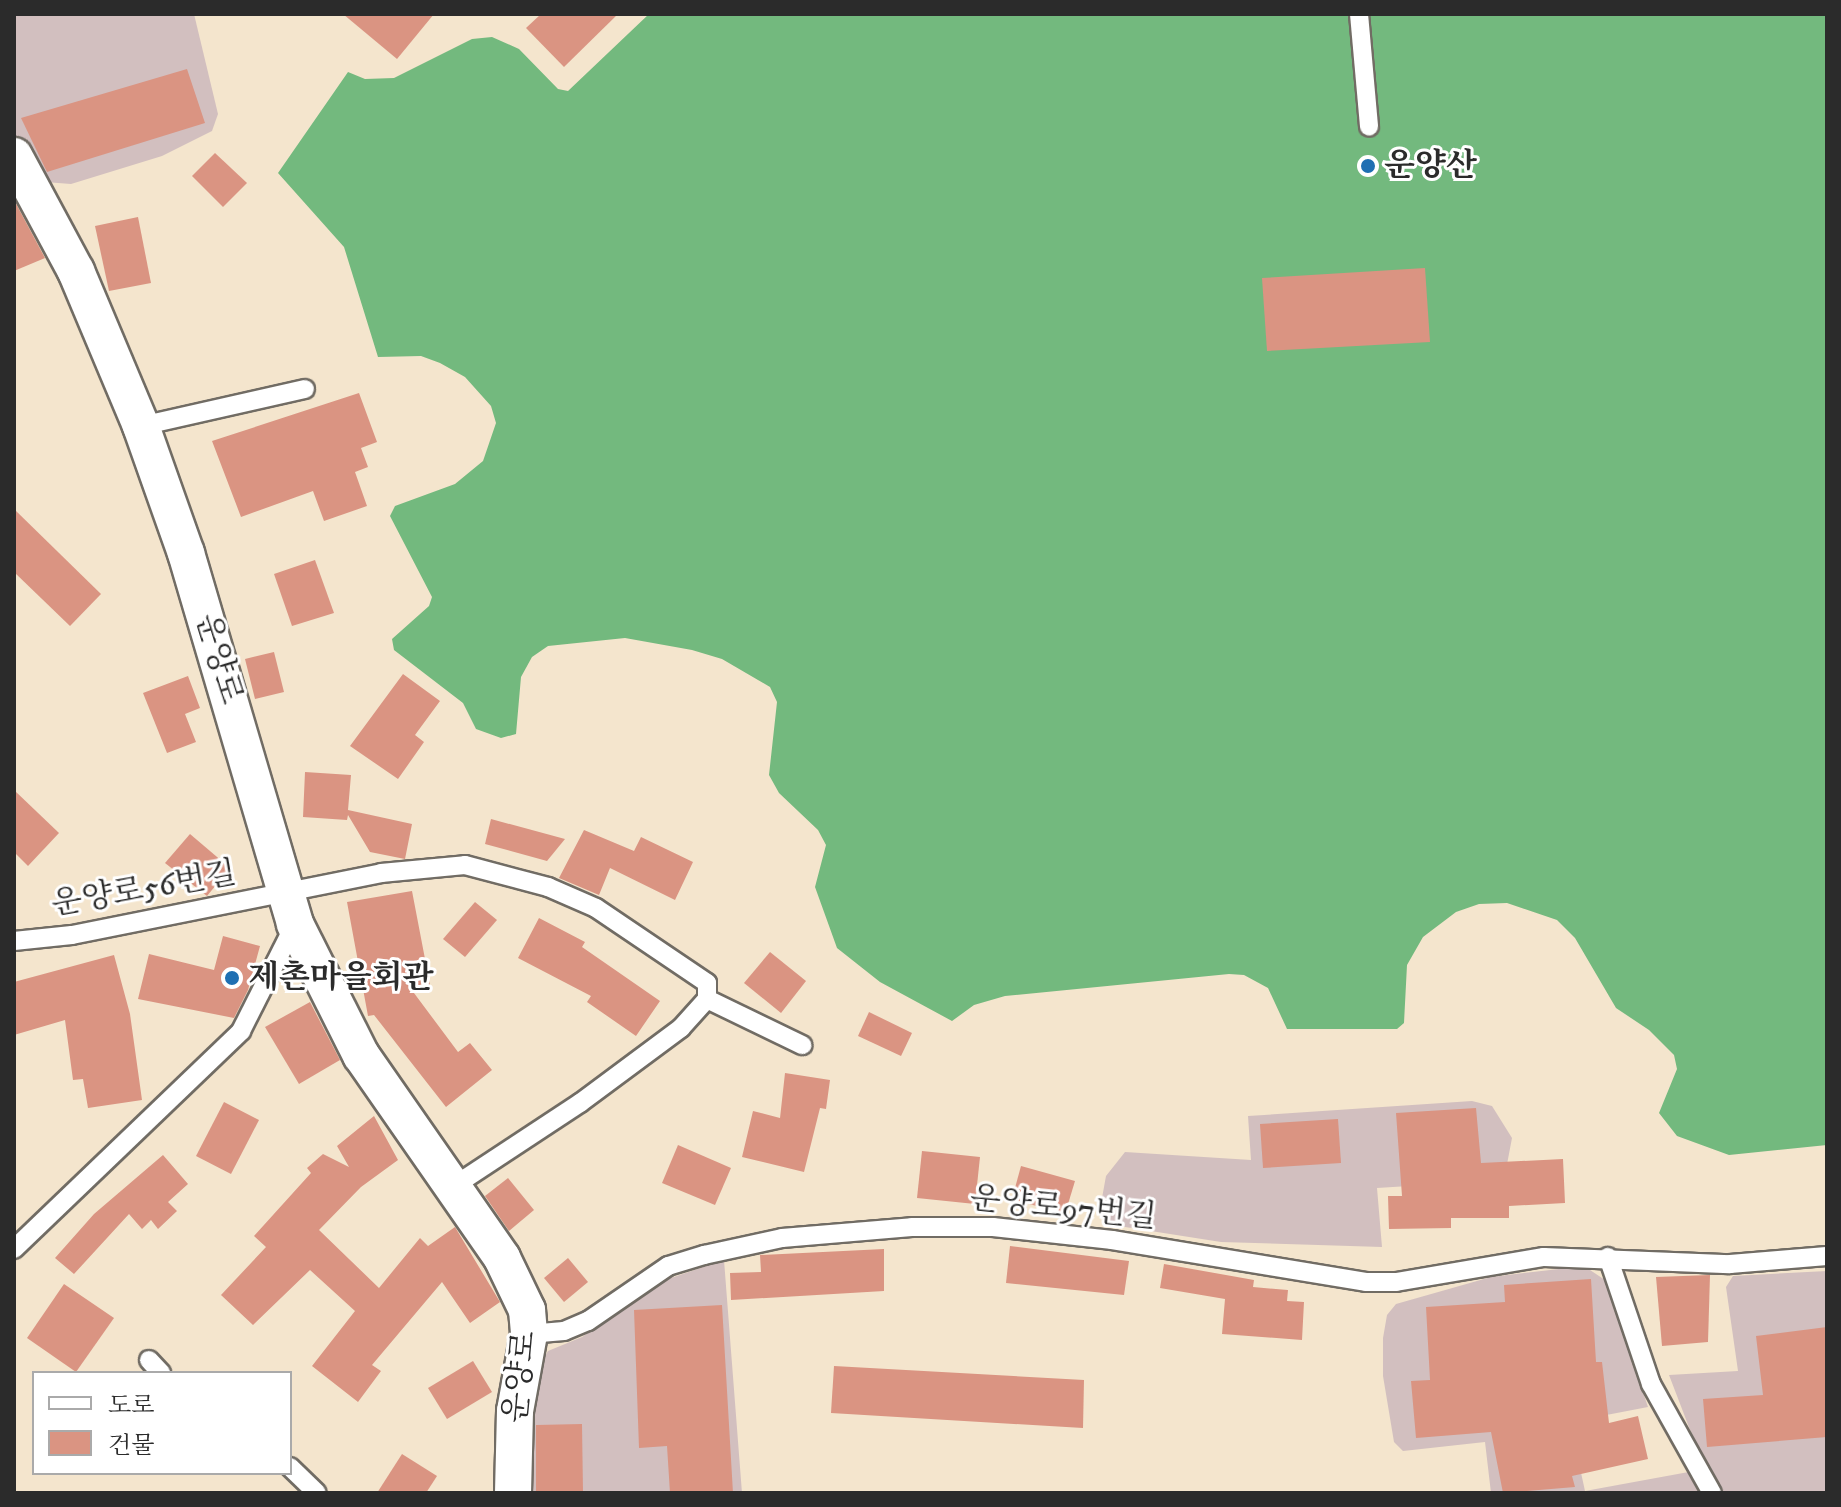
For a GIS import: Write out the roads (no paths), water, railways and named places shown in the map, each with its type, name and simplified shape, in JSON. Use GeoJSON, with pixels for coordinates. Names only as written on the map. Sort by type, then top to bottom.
{"type":"FeatureCollection","features":[{"type":"Feature","properties":{"kind":"street","name":"운양로"},"geometry":{"type":"LineString","coordinates":[[14,156],[71,260],[141,426],[186,553],[289,910],[361,1055],[454,1186],[519,1289],[529,1334],[515,1411],[513,1493]]}},
{"type":"Feature","properties":{"kind":"lane"},"geometry":{"type":"LineString","coordinates":[[1359,14],[1369,127]]}},
{"type":"Feature","properties":{"kind":"lane"},"geometry":{"type":"LineString","coordinates":[[141,426],[305,389]]}},
{"type":"Feature","properties":{"kind":"lane"},"geometry":{"type":"LineString","coordinates":[[14,1249],[241,1031],[289,910],[428,866],[465,865],[504,873],[596,908],[693,968],[707,983],[707,999],[681,1028],[580,1103],[454,1186]]}},
{"type":"Feature","properties":{"kind":"lane","name":"운양로56번길"},"geometry":{"type":"LineString","coordinates":[[14,941],[289,910]]}},
{"type":"Feature","properties":{"kind":"lane"},"geometry":{"type":"LineString","coordinates":[[707,999],[802,1045]]}},
{"type":"Feature","properties":{"kind":"lane","name":"운양로97번길"},"geometry":{"type":"LineString","coordinates":[[529,1334],[564,1331],[588,1321],[647,1279],[704,1255],[782,1238],[912,1227],[993,1227],[1112,1240],[1366,1282],[1396,1282],[1507,1260],[1608,1257],[1730,1264],[1827,1256]]}},
{"type":"Feature","properties":{"kind":"lane"},"geometry":{"type":"LineString","coordinates":[[1608,1257],[1651,1384],[1712,1493]]}},
{"type":"Feature","properties":{"kind":"lane"},"geometry":{"type":"LineString","coordinates":[[292,1469],[317,1493]]}},
{"type":"Feature","properties":{"kind":"place","name":"운양산"},"geometry":{"type":"Point","coordinates":[1368,166]}},
{"type":"Feature","properties":{"kind":"place","name":"제촌마을회관"},"geometry":{"type":"Point","coordinates":[232,978]}}]}
